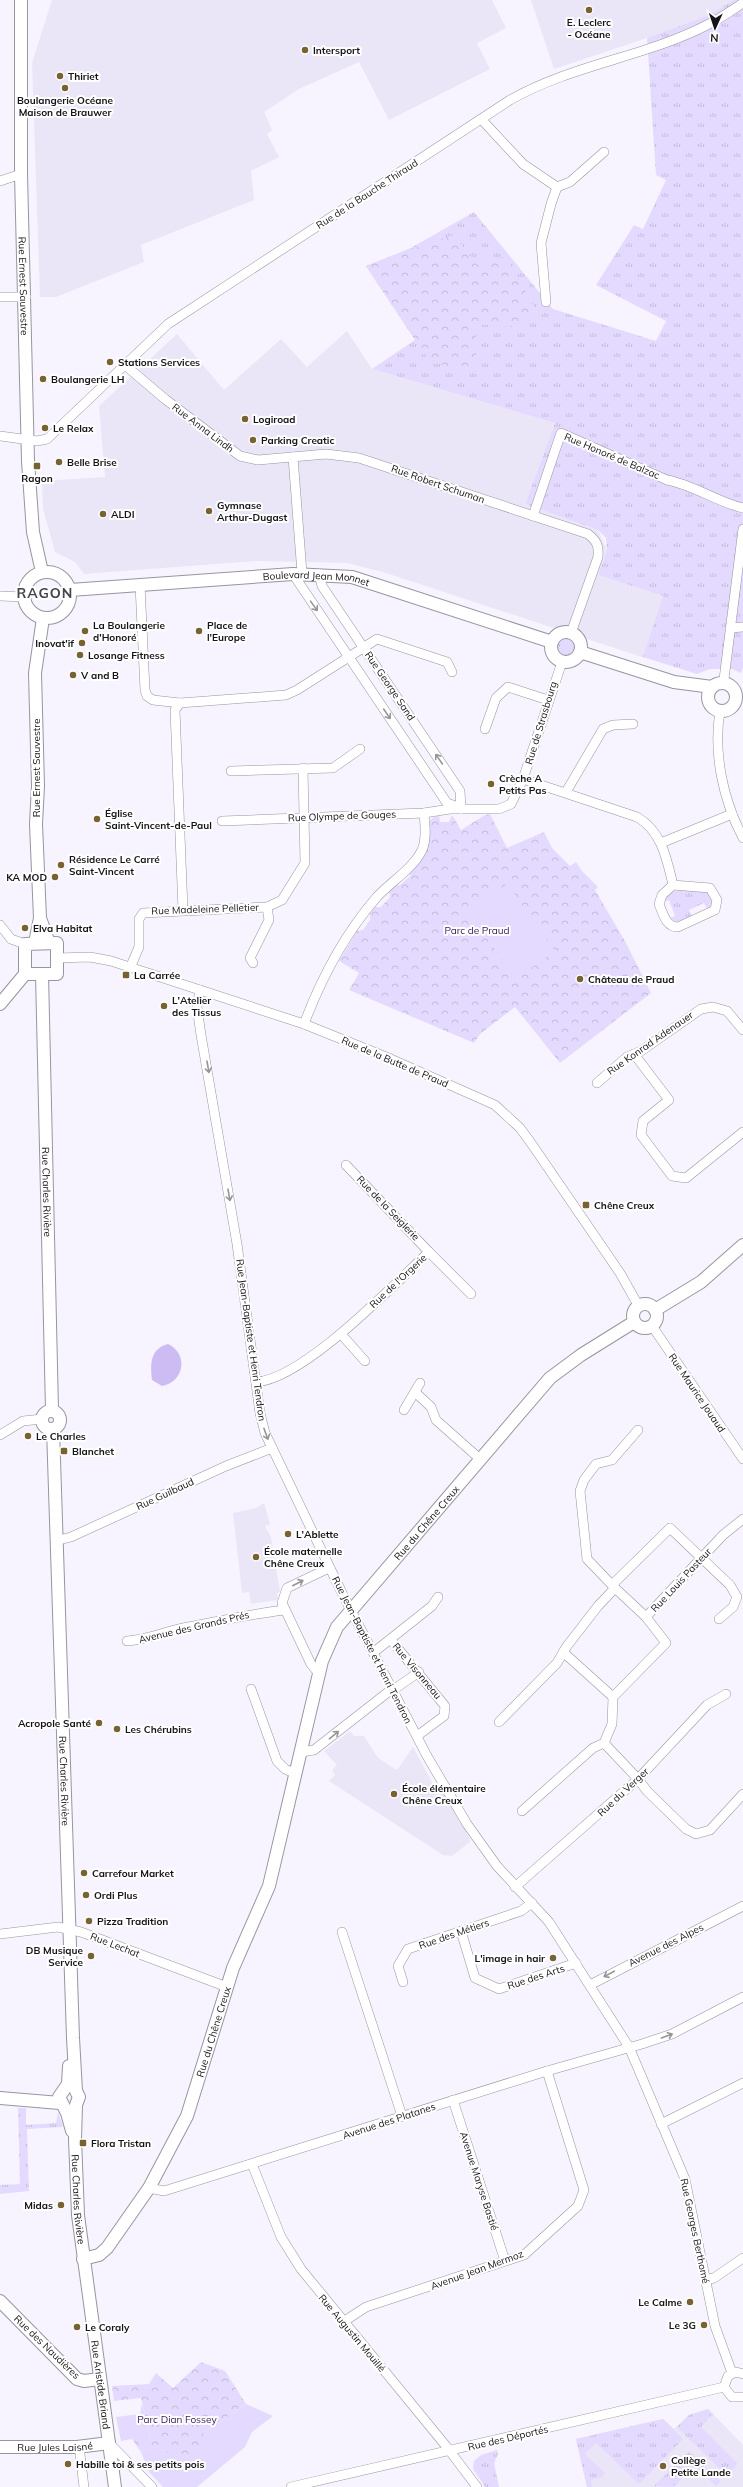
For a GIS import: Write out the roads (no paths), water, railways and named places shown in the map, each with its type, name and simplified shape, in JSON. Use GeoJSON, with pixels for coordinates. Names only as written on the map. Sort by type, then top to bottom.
{"type":"FeatureCollection","features":[{"type":"Feature","properties":{"kind":"main road","name":"Rue Ernest Sauvestre"},"geometry":{"type":"LineString","coordinates":[[21,0],[21,174],[26,297],[28,439],[33,532],[42,572]]}},
{"type":"Feature","properties":{"kind":"main road"},"geometry":{"type":"LineString","coordinates":[[48,571],[60,575],[70,590],[69,603],[62,613],[50,618],[37,616],[28,608],[24,596],[26,584],[35,574],[48,571]]}},
{"type":"Feature","properties":{"kind":"main road","name":"Boulevard Jean Monnet"},"geometry":{"type":"LineString","coordinates":[[70,590],[297,574],[320,574],[352,577],[552,642]]}},
{"type":"Feature","properties":{"kind":"main road","name":"Rue Ernest Sauvestre"},"geometry":{"type":"LineString","coordinates":[[43,618],[36,673],[38,786],[36,824],[40,918],[49,943],[57,943],[57,958]]}},
{"type":"Feature","properties":{"kind":"main road"},"geometry":{"type":"LineString","coordinates":[[571,633],[579,641],[580,652],[573,660],[562,662],[553,655],[552,642],[559,634],[571,633]]}},
{"type":"Feature","properties":{"kind":"main road"},"geometry":{"type":"LineString","coordinates":[[580,652],[674,682],[712,687]]}},
{"type":"Feature","properties":{"kind":"main road"},"geometry":{"type":"LineString","coordinates":[[674,682],[709,702],[713,708],[720,711],[738,708],[740,697],[733,687],[726,683],[719,683],[712,687],[708,694],[709,702]]}},
{"type":"Feature","properties":{"kind":"main road","name":"Rue Ernest Sauvestre"},"geometry":{"type":"LineString","coordinates":[[25,974],[30,944],[40,918]]}},
{"type":"Feature","properties":{"kind":"main road"},"geometry":{"type":"LineString","coordinates":[[30,944],[49,943]]}},
{"type":"Feature","properties":{"kind":"main road"},"geometry":{"type":"LineString","coordinates":[[0,1004],[25,974],[57,974],[57,958]]}},
{"type":"Feature","properties":{"kind":"main road","name":"Rue Charles Rivière"},"geometry":{"type":"LineString","coordinates":[[42,974],[52,1410],[58,1413],[61,1421],[58,1426],[53,1429],[59,1540],[73,2038],[76,2091],[79,2097],[65,2100]]}},
{"type":"Feature","properties":{"kind":"main road"},"geometry":{"type":"LineString","coordinates":[[656,1310],[701,1282],[743,1245]]}},
{"type":"Feature","properties":{"kind":"main road"},"geometry":{"type":"LineString","coordinates":[[649,1304],[656,1310],[656,1320],[652,1326],[642,1328],[634,1322],[633,1312],[638,1305],[649,1304]]}},
{"type":"Feature","properties":{"kind":"main road","name":"Rue du Chêne Creux"},"geometry":{"type":"LineString","coordinates":[[83,2259],[103,2252],[149,2188],[187,2116],[227,1987],[269,1886],[319,1674],[329,1642],[351,1609],[390,1568],[480,1459],[550,1378],[580,1355],[634,1322]]}},
{"type":"Feature","properties":{"kind":"main road"},"geometry":{"type":"LineString","coordinates":[[52,1410],[47,1412],[42,1419],[45,1427],[53,1429]]}},
{"type":"Feature","properties":{"kind":"main road","name":"Rue Charles Rivière"},"geometry":{"type":"LineString","coordinates":[[73,2038],[70,2049],[69,2078],[65,2100],[75,2139],[78,2215],[83,2259]]}},
{"type":"Feature","properties":{"kind":"main road"},"geometry":{"type":"LineString","coordinates":[[0,2098],[20,2098],[26,2101],[65,2100]]}},
{"type":"Feature","properties":{"kind":"main road","name":"Rue Aristide Briand"},"geometry":{"type":"LineString","coordinates":[[83,2259],[115,2487]]}},
{"type":"Feature","properties":{"kind":"main road","name":"Rue des Naudières"},"geometry":{"type":"LineString","coordinates":[[0,2301],[77,2379],[84,2381],[100,2379]]}},
{"type":"Feature","properties":{"kind":"main road","name":"Rue Jules Laisné"},"geometry":{"type":"LineString","coordinates":[[0,2447],[79,2446],[109,2443]]}},
{"type":"Feature","properties":{"kind":"street","name":"Rue de la Bauche Thiraud"},"geometry":{"type":"LineString","coordinates":[[0,436],[37,441],[47,439],[126,366],[168,324],[537,85],[672,39],[710,24],[743,3]]}},
{"type":"Feature","properties":{"kind":"street"},"geometry":{"type":"LineString","coordinates":[[482,120],[523,164],[558,187]]}},
{"type":"Feature","properties":{"kind":"street"},"geometry":{"type":"LineString","coordinates":[[546,302],[541,243],[550,204],[558,187],[570,182],[604,152]]}},
{"type":"Feature","properties":{"kind":"street"},"geometry":{"type":"LineString","coordinates":[[0,181],[21,174]]}},
{"type":"Feature","properties":{"kind":"street"},"geometry":{"type":"LineString","coordinates":[[0,297],[26,297]]}},
{"type":"Feature","properties":{"kind":"street","name":"Rue Anna Lindh"},"geometry":{"type":"LineString","coordinates":[[126,366],[234,453],[258,460],[293,457]]}},
{"type":"Feature","properties":{"kind":"street","name":"Rue Honoré de Balzac"},"geometry":{"type":"LineString","coordinates":[[533,516],[561,434],[667,480],[685,483],[734,506],[743,508]]}},
{"type":"Feature","properties":{"kind":"street","name":"Rue Robert Schuman"},"geometry":{"type":"LineString","coordinates":[[293,457],[326,454],[359,458],[588,534],[596,541],[599,547],[598,557],[571,633]]}},
{"type":"Feature","properties":{"kind":"street"},"geometry":{"type":"LineString","coordinates":[[293,457],[297,574]]}},
{"type":"Feature","properties":{"kind":"street"},"geometry":{"type":"LineString","coordinates":[[726,683],[724,679],[743,530]]}},
{"type":"Feature","properties":{"kind":"street","name":"Rue George Sand"},"geometry":{"type":"LineString","coordinates":[[297,574],[349,658],[447,803],[461,809],[460,791],[322,586],[320,574]]}},
{"type":"Feature","properties":{"kind":"street"},"geometry":{"type":"LineString","coordinates":[[140,585],[146,693],[153,700],[180,703],[286,695],[349,658]]}},
{"type":"Feature","properties":{"kind":"street"},"geometry":{"type":"LineString","coordinates":[[0,596],[24,596]]}},
{"type":"Feature","properties":{"kind":"street"},"geometry":{"type":"LineString","coordinates":[[730,628],[743,627]]}},
{"type":"Feature","properties":{"kind":"street","name":"Rue George Sand"},"geometry":{"type":"LineString","coordinates":[[349,658],[377,639],[447,662],[452,672]]}},
{"type":"Feature","properties":{"kind":"street","name":"Rue de Strasbourg"},"geometry":{"type":"LineString","coordinates":[[461,809],[491,809],[505,807],[515,800],[562,662]]}},
{"type":"Feature","properties":{"kind":"street"},"geometry":{"type":"LineString","coordinates":[[485,729],[496,698],[508,687],[548,700]]}},
{"type":"Feature","properties":{"kind":"street"},"geometry":{"type":"LineString","coordinates":[[180,703],[175,710],[183,910]]}},
{"type":"Feature","properties":{"kind":"street"},"geometry":{"type":"LineString","coordinates":[[720,711],[720,769],[732,814],[743,838]]}},
{"type":"Feature","properties":{"kind":"street","name":"Rue George Sand"},"geometry":{"type":"LineString","coordinates":[[401,734],[416,724]]}},
{"type":"Feature","properties":{"kind":"street"},"geometry":{"type":"LineString","coordinates":[[566,792],[603,729],[613,725],[633,724]]}},
{"type":"Feature","properties":{"kind":"street"},"geometry":{"type":"LineString","coordinates":[[231,771],[333,768],[360,750]]}},
{"type":"Feature","properties":{"kind":"street","name":"Rue Madeleine Pelletier"},"geometry":{"type":"LineString","coordinates":[[130,968],[139,947],[139,919],[141,914],[146,912],[267,907],[282,900],[305,863],[303,768]]}},
{"type":"Feature","properties":{"kind":"street"},"geometry":{"type":"LineString","coordinates":[[523,779],[566,792],[637,817],[646,824],[661,843],[673,885]]}},
{"type":"Feature","properties":{"kind":"street","name":"Rue Olympe de Gouges"},"geometry":{"type":"LineString","coordinates":[[222,821],[424,813],[461,809]]}},
{"type":"Feature","properties":{"kind":"street"},"geometry":{"type":"LineString","coordinates":[[304,1024],[332,962],[353,928],[377,898],[421,852],[424,842],[424,813]]}},
{"type":"Feature","properties":{"kind":"street"},"geometry":{"type":"LineString","coordinates":[[661,843],[732,814]]}},
{"type":"Feature","properties":{"kind":"street"},"geometry":{"type":"LineString","coordinates":[[673,885],[710,888],[717,900],[715,910],[678,927],[673,927],[668,923],[659,904],[662,895],[673,885]]}},
{"type":"Feature","properties":{"kind":"street"},"geometry":{"type":"LineString","coordinates":[[253,963],[250,958],[269,920],[267,907]]}},
{"type":"Feature","properties":{"kind":"street"},"geometry":{"type":"LineString","coordinates":[[0,925],[11,939],[30,944]]}},
{"type":"Feature","properties":{"kind":"street","name":"Rue de la Butte de Praud"},"geometry":{"type":"LineString","coordinates":[[57,958],[90,957],[130,968],[304,1024],[476,1096],[506,1114],[532,1143],[620,1273],[638,1305]]}},
{"type":"Feature","properties":{"kind":"street","name":"Rue Jean-Baptiste et Henri Tendron"},"geometry":{"type":"LineString","coordinates":[[200,990],[197,1007],[200,1029],[237,1244],[262,1420],[272,1448],[330,1568],[392,1689],[467,1824],[497,1866],[549,1922],[630,2047]]}},
{"type":"Feature","properties":{"kind":"street","name":"Rue Konrad Adenauer"},"geometry":{"type":"LineString","coordinates":[[597,1083],[606,1072],[627,1057],[641,1051],[696,1011],[707,1007],[727,1011],[743,1031]]}},
{"type":"Feature","properties":{"kind":"street"},"geometry":{"type":"LineString","coordinates":[[634,1054],[668,1100],[642,1121],[641,1135],[672,1176],[686,1178],[743,1132]]}},
{"type":"Feature","properties":{"kind":"street","name":"Rue de la Seiglerie"},"geometry":{"type":"LineString","coordinates":[[346,1165],[429,1252]]}},
{"type":"Feature","properties":{"kind":"street","name":"Rue de l'Orgerie"},"geometry":{"type":"LineString","coordinates":[[256,1382],[271,1379],[312,1356],[341,1334],[429,1252],[471,1294]]}},
{"type":"Feature","properties":{"kind":"street","name":"Rue Maurice Jouaud"},"geometry":{"type":"LineString","coordinates":[[652,1326],[743,1459]]}},
{"type":"Feature","properties":{"kind":"street"},"geometry":{"type":"LineString","coordinates":[[341,1334],[365,1361]]}},
{"type":"Feature","properties":{"kind":"street"},"geometry":{"type":"LineString","coordinates":[[404,1410],[416,1393],[420,1383]]}},
{"type":"Feature","properties":{"kind":"street"},"geometry":{"type":"LineString","coordinates":[[416,1393],[431,1407],[436,1420],[480,1459]]}},
{"type":"Feature","properties":{"kind":"street"},"geometry":{"type":"LineString","coordinates":[[0,1435],[22,1421],[42,1419]]}},
{"type":"Feature","properties":{"kind":"street"},"geometry":{"type":"LineString","coordinates":[[638,1430],[612,1460],[596,1464],[584,1480],[580,1491],[587,1558],[646,1618]]}},
{"type":"Feature","properties":{"kind":"street","name":"Rue Guilbaud"},"geometry":{"type":"LineString","coordinates":[[59,1540],[71,1537],[226,1466],[272,1448]]}},
{"type":"Feature","properties":{"kind":"street","name":"Rue Louis Pasteur"},"geometry":{"type":"LineString","coordinates":[[613,1697],[666,1643],[646,1618],[703,1559],[723,1535],[743,1519]]}},
{"type":"Feature","properties":{"kind":"street"},"geometry":{"type":"LineString","coordinates":[[499,1722],[557,1663],[563,1652],[614,1586],[670,1528],[730,1585],[737,1597],[733,1607],[719,1619]]}},
{"type":"Feature","properties":{"kind":"street"},"geometry":{"type":"LineString","coordinates":[[319,1674],[311,1664],[282,1603],[285,1590],[330,1568]]}},
{"type":"Feature","properties":{"kind":"street"},"geometry":{"type":"LineString","coordinates":[[374,1652],[432,1606],[438,1597]]}},
{"type":"Feature","properties":{"kind":"street","name":"Avenue des Grands Prés"},"geometry":{"type":"LineString","coordinates":[[127,1641],[144,1640],[158,1634],[184,1628],[285,1610]]}},
{"type":"Feature","properties":{"kind":"street","name":"Rue Visonneau"},"geometry":{"type":"LineString","coordinates":[[391,1640],[419,1672],[445,1706],[444,1716],[417,1736]]}},
{"type":"Feature","properties":{"kind":"street"},"geometry":{"type":"LineString","coordinates":[[522,1811],[593,1748],[604,1743],[612,1724],[613,1697],[563,1652]]}},
{"type":"Feature","properties":{"kind":"street"},"geometry":{"type":"LineString","coordinates":[[301,1752],[314,1750],[392,1689],[419,1672]]}},
{"type":"Feature","properties":{"kind":"street"},"geometry":{"type":"LineString","coordinates":[[251,1689],[277,1761],[285,1769],[296,1774]]}},
{"type":"Feature","properties":{"kind":"street","name":"Rue du Verger"},"geometry":{"type":"LineString","coordinates":[[515,1887],[638,1779],[707,1705],[726,1694]]}},
{"type":"Feature","properties":{"kind":"street"},"geometry":{"type":"LineString","coordinates":[[604,1743],[638,1779],[647,1791],[686,1829],[696,1834],[710,1830],[743,1794]]}},
{"type":"Feature","properties":{"kind":"street","name":"Rue des Métiers"},"geometry":{"type":"LineString","coordinates":[[403,1982],[398,1966],[408,1949],[521,1911],[532,1903]]}},
{"type":"Feature","properties":{"kind":"street","name":"Avenue des Alpes"},"geometry":{"type":"LineString","coordinates":[[590,1985],[743,1906]]}},
{"type":"Feature","properties":{"kind":"street","name":"Rue Lechat"},"geometry":{"type":"LineString","coordinates":[[0,1934],[58,1927],[227,1987]]}},
{"type":"Feature","properties":{"kind":"street","name":"Rue des Arts"},"geometry":{"type":"LineString","coordinates":[[461,1931],[475,1978],[498,1989],[576,1963]]}},
{"type":"Feature","properties":{"kind":"street"},"geometry":{"type":"LineString","coordinates":[[342,1932],[402,2116]]}},
{"type":"Feature","properties":{"kind":"street","name":"Avenue des Platanes"},"geometry":{"type":"LineString","coordinates":[[149,2188],[164,2191],[453,2100],[672,2034],[743,1997]]}},
{"type":"Feature","properties":{"kind":"street","name":"Rue Georges Berthomé"},"geometry":{"type":"LineString","coordinates":[[630,2047],[685,2179],[715,2326],[732,2373]]}},
{"type":"Feature","properties":{"kind":"street","name":"Avenue Jean Mermoz"},"geometry":{"type":"LineString","coordinates":[[343,2322],[366,2307],[524,2255],[578,2206],[584,2190],[547,2071]]}},
{"type":"Feature","properties":{"kind":"street"},"geometry":{"type":"LineString","coordinates":[[661,2124],[743,2083]]}},
{"type":"Feature","properties":{"kind":"street","name":"Avenue Maryse Bastié"},"geometry":{"type":"LineString","coordinates":[[453,2100],[505,2261]]}},
{"type":"Feature","properties":{"kind":"street","name":"Rue Augustin Mouillé"},"geometry":{"type":"LineString","coordinates":[[252,2164],[281,2237],[300,2269],[450,2451],[477,2487]]}},
{"type":"Feature","properties":{"kind":"street"},"geometry":{"type":"LineString","coordinates":[[705,2280],[714,2278],[743,2258]]}},
{"type":"Feature","properties":{"kind":"street"},"geometry":{"type":"LineString","coordinates":[[742,2400],[732,2397],[724,2387],[726,2379],[732,2373],[743,2374]]}},
{"type":"Feature","properties":{"kind":"street","name":"Rue des Déportés"},"geometry":{"type":"LineString","coordinates":[[291,2487],[724,2387]]}},
{"type":"Feature","properties":{"kind":"street"},"geometry":{"type":"LineString","coordinates":[[109,2443],[152,2487]]}},
{"type":"Feature","properties":{"kind":"street"},"geometry":{"type":"LineString","coordinates":[[79,2446],[84,2487]]}},
{"type":"Feature","properties":{"kind":"place","name":"E. Leclerc - Océane"},"geometry":{"type":"Point","coordinates":[589,10]}},
{"type":"Feature","properties":{"kind":"place","name":"Intersport"},"geometry":{"type":"Point","coordinates":[305,50]}},
{"type":"Feature","properties":{"kind":"place","name":"Thiriet"},"geometry":{"type":"Point","coordinates":[60,76]}},
{"type":"Feature","properties":{"kind":"place","name":"Boulangerie Océane Maison de Brauwer"},"geometry":{"type":"Point","coordinates":[65,88]}},
{"type":"Feature","properties":{"kind":"place","name":"Stations Services"},"geometry":{"type":"Point","coordinates":[110,362]}},
{"type":"Feature","properties":{"kind":"place","name":"Boulangerie LH"},"geometry":{"type":"Point","coordinates":[43,379]}},
{"type":"Feature","properties":{"kind":"place","name":"Logiroad"},"geometry":{"type":"Point","coordinates":[245,419]}},
{"type":"Feature","properties":{"kind":"place","name":"Le Relax"},"geometry":{"type":"Point","coordinates":[45,428]}},
{"type":"Feature","properties":{"kind":"place","name":"Parking Creatic"},"geometry":{"type":"Point","coordinates":[253,440]}},
{"type":"Feature","properties":{"kind":"place","name":"Belle Brise"},"geometry":{"type":"Point","coordinates":[59,462]}},
{"type":"Feature","properties":{"kind":"place","name":"Ragon"},"geometry":{"type":"Point","coordinates":[37,466]}},
{"type":"Feature","properties":{"kind":"place","name":"Gymnase Arthur-Dugast"},"geometry":{"type":"Point","coordinates":[209,511]}},
{"type":"Feature","properties":{"kind":"place","name":"ALDI"},"geometry":{"type":"Point","coordinates":[103,514]}},
{"type":"Feature","properties":{"kind":"place","name":"La Boulangerie d'Honoré"},"geometry":{"type":"Point","coordinates":[85,631]}},
{"type":"Feature","properties":{"kind":"place","name":"Place de l'Europe"},"geometry":{"type":"Point","coordinates":[199,631]}},
{"type":"Feature","properties":{"kind":"place","name":"Inovat'if"},"geometry":{"type":"Point","coordinates":[82,643]}},
{"type":"Feature","properties":{"kind":"place","name":"Losange Fitness"},"geometry":{"type":"Point","coordinates":[80,655]}},
{"type":"Feature","properties":{"kind":"place","name":"V and B"},"geometry":{"type":"Point","coordinates":[73,675]}},
{"type":"Feature","properties":{"kind":"place","name":"Crèche A Petits Pas"},"geometry":{"type":"Point","coordinates":[491,784]}},
{"type":"Feature","properties":{"kind":"place","name":"Église Saint-Vincent-de-Paul"},"geometry":{"type":"Point","coordinates":[97,819]}},
{"type":"Feature","properties":{"kind":"place","name":"Résidence Le Carré Saint-Vincent"},"geometry":{"type":"Point","coordinates":[61,865]}},
{"type":"Feature","properties":{"kind":"place","name":"KA MOD"},"geometry":{"type":"Point","coordinates":[55,877]}},
{"type":"Feature","properties":{"kind":"place","name":"Elva Habitat"},"geometry":{"type":"Point","coordinates":[25,928]}},
{"type":"Feature","properties":{"kind":"place","name":"La Carrée"},"geometry":{"type":"Point","coordinates":[126,975]}},
{"type":"Feature","properties":{"kind":"place","name":"Château de Praud"},"geometry":{"type":"Point","coordinates":[580,979]}},
{"type":"Feature","properties":{"kind":"place","name":"L'Atelier des Tissus"},"geometry":{"type":"Point","coordinates":[164,1006]}},
{"type":"Feature","properties":{"kind":"place","name":"Chêne Creux"},"geometry":{"type":"Point","coordinates":[586,1205]}},
{"type":"Feature","properties":{"kind":"place","name":"Le Charles"},"geometry":{"type":"Point","coordinates":[28,1436]}},
{"type":"Feature","properties":{"kind":"place","name":"Blanchet"},"geometry":{"type":"Point","coordinates":[64,1451]}},
{"type":"Feature","properties":{"kind":"place","name":"L'Ablette"},"geometry":{"type":"Point","coordinates":[288,1534]}},
{"type":"Feature","properties":{"kind":"place","name":"École maternelle Chêne Creux"},"geometry":{"type":"Point","coordinates":[256,1557]}},
{"type":"Feature","properties":{"kind":"place","name":"Acropole Santé"},"geometry":{"type":"Point","coordinates":[99,1723]}},
{"type":"Feature","properties":{"kind":"place","name":"Les Chérubins"},"geometry":{"type":"Point","coordinates":[117,1729]}},
{"type":"Feature","properties":{"kind":"place","name":"École élémentaire Chêne Creux"},"geometry":{"type":"Point","coordinates":[394,1794]}},
{"type":"Feature","properties":{"kind":"place","name":"Carrefour Market"},"geometry":{"type":"Point","coordinates":[84,1873]}},
{"type":"Feature","properties":{"kind":"place","name":"Ordi Plus"},"geometry":{"type":"Point","coordinates":[86,1895]}},
{"type":"Feature","properties":{"kind":"place","name":"Pizza Tradition"},"geometry":{"type":"Point","coordinates":[89,1921]}},
{"type":"Feature","properties":{"kind":"place","name":"DB Musique Service"},"geometry":{"type":"Point","coordinates":[91,1956]}},
{"type":"Feature","properties":{"kind":"place","name":"L'image in hair"},"geometry":{"type":"Point","coordinates":[553,1958]}},
{"type":"Feature","properties":{"kind":"place","name":"Flora Tristan"},"geometry":{"type":"Point","coordinates":[83,2143]}},
{"type":"Feature","properties":{"kind":"place","name":"Midas"},"geometry":{"type":"Point","coordinates":[61,2205]}},
{"type":"Feature","properties":{"kind":"place","name":"Le Calme"},"geometry":{"type":"Point","coordinates":[690,2302]}},
{"type":"Feature","properties":{"kind":"place","name":"Le 3G"},"geometry":{"type":"Point","coordinates":[704,2325]}},
{"type":"Feature","properties":{"kind":"place","name":"Le Coraly"},"geometry":{"type":"Point","coordinates":[77,2327]}},
{"type":"Feature","properties":{"kind":"place","name":"Habille toi & ses petits pois"},"geometry":{"type":"Point","coordinates":[68,2464]}},
{"type":"Feature","properties":{"kind":"place","name":"Collège Petite Lande"},"geometry":{"type":"Point","coordinates":[663,2466]}},
{"type":"Feature","properties":{"kind":"district","name":"RAGON"},"geometry":{"type":"Point","coordinates":[45,593]}},
{"type":"Feature","properties":{"kind":"park label","name":"Parc de Praud"},"geometry":{"type":"Point","coordinates":[477,930]}},
{"type":"Feature","properties":{"kind":"park label","name":"Parc Dian Fossey"},"geometry":{"type":"Point","coordinates":[177,2419]}}]}
